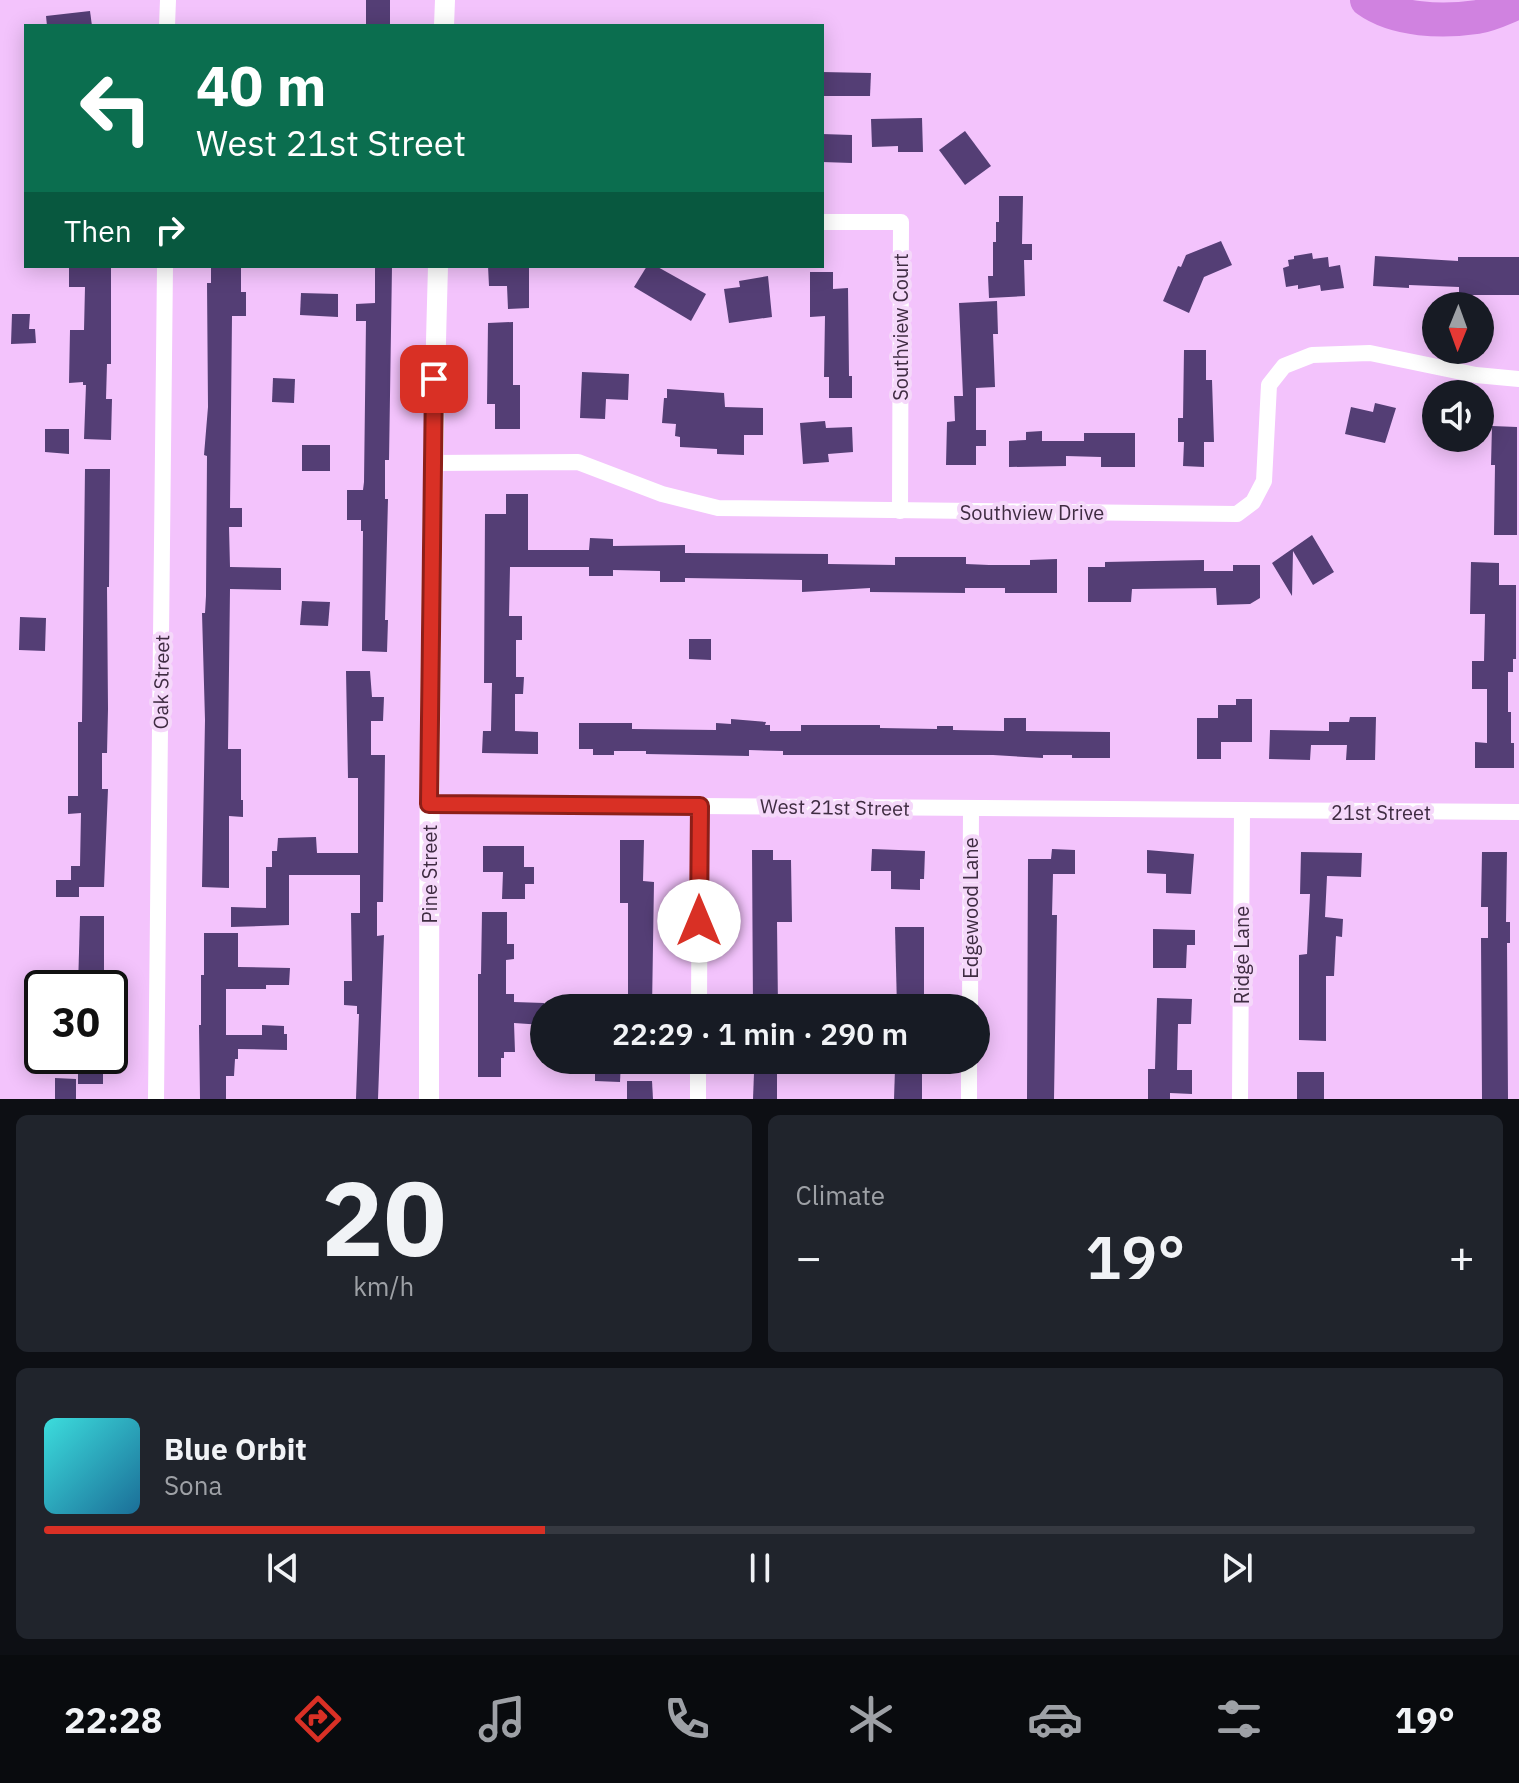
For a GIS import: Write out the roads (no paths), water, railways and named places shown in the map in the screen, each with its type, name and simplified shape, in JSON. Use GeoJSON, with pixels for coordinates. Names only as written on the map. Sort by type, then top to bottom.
{"type":"FeatureCollection","features":[{"type":"Feature","properties":{"kind":"street"},"geometry":{"type":"LineString","coordinates":[[167,24],[168,0]]}},
{"type":"Feature","properties":{"kind":"street"},"geometry":{"type":"LineString","coordinates":[[444,24],[445,0]]}},
{"type":"Feature","properties":{"kind":"street","name":"Southview Court"},"geometry":{"type":"LineString","coordinates":[[824,222],[901,222],[900,511]]}},
{"type":"Feature","properties":{"kind":"street","name":"Oak Street"},"geometry":{"type":"LineString","coordinates":[[156,1099],[165,268]]}},
{"type":"Feature","properties":{"kind":"street","name":"Pine Street"},"geometry":{"type":"LineString","coordinates":[[429,1099],[432,463],[438,268]]}},
{"type":"Feature","properties":{"kind":"street","name":"Southview Drive"},"geometry":{"type":"LineString","coordinates":[[432,463],[578,462],[662,494],[718,508],[1237,514],[1253,502],[1264,481],[1269,385],[1284,366],[1312,355],[1370,353],[1476,375],[1519,379]]}},
{"type":"Feature","properties":{"kind":"street","name":"West 21st Street"},"geometry":{"type":"LineString","coordinates":[[429,804],[1242,811]]}},
{"type":"Feature","properties":{"kind":"street"},"geometry":{"type":"LineString","coordinates":[[699,994],[700,806]]}},
{"type":"Feature","properties":{"kind":"street","name":"Edgewood Lane"},"geometry":{"type":"LineString","coordinates":[[970,994],[971,809]]}},
{"type":"Feature","properties":{"kind":"street","name":"21st Street"},"geometry":{"type":"LineString","coordinates":[[1242,811],[1519,812]]}},
{"type":"Feature","properties":{"kind":"street","name":"Ridge Lane"},"geometry":{"type":"LineString","coordinates":[[1240,1099],[1242,811]]}},
{"type":"Feature","properties":{"kind":"street"},"geometry":{"type":"LineString","coordinates":[[698,1074],[698,1099]]}},
{"type":"Feature","properties":{"kind":"street"},"geometry":{"type":"LineString","coordinates":[[969,1074],[969,1099]]}},
{"type":"Feature","properties":{"kind":"waterway"},"geometry":{"type":"LineString","coordinates":[[1367,0],[1406,16],[1435,19],[1482,16],[1519,2]]}}]}
